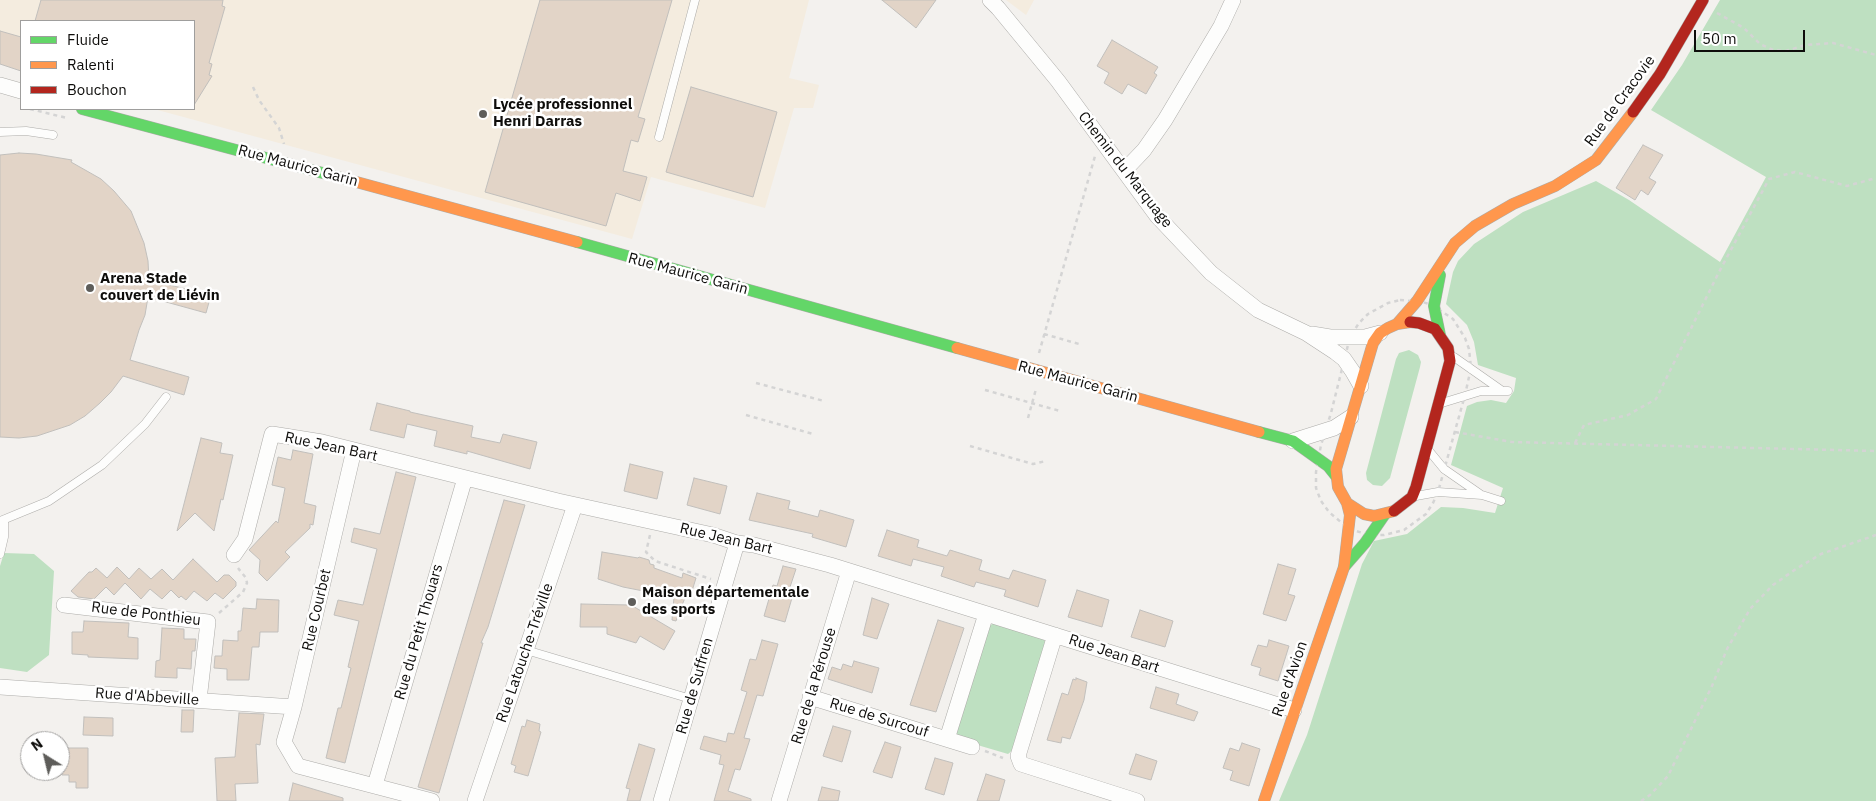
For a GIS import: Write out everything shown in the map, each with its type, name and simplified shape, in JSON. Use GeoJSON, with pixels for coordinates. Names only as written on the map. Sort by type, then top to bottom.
{"type":"FeatureCollection","features":[{"type":"Feature","properties":{"kind":"street","name":"Chemin du Marquage"},"geometry":{"type":"LineString","coordinates":[[990,0],[1058,81],[1157,216],[1211,273],[1258,310],[1306,333],[1344,359],[1360,386]]}},
{"type":"Feature","properties":{"kind":"street"},"geometry":{"type":"LineString","coordinates":[[1124,171],[1144,150],[1165,120],[1221,26],[1233,0]]}},
{"type":"Feature","properties":{"kind":"street","name":"Rue de Cracovie"},"geometry":{"type":"LineString","coordinates":[[1397,324],[1417,301],[1455,243],[1475,226],[1513,204],[1555,186],[1596,160],[1660,74],[1701,2]]}},
{"type":"Feature","properties":{"kind":"street"},"geometry":{"type":"LineString","coordinates":[[0,85],[20,91]]}},
{"type":"Feature","properties":{"kind":"street","name":"Rue Maurice Garin"},"geometry":{"type":"LineString","coordinates":[[86,110],[404,195],[1293,441],[1328,466],[1336,476]]}},
{"type":"Feature","properties":{"kind":"street","name":"Rue de Cracovie"},"geometry":{"type":"LineString","coordinates":[[1442,265],[1434,306],[1440,335],[1449,352]]}},
{"type":"Feature","properties":{"kind":"street"},"geometry":{"type":"LineString","coordinates":[[1440,335],[1435,329],[1410,322],[1397,324],[1380,333],[1374,343],[1336,469],[1338,487],[1347,503],[1364,514],[1374,516],[1393,512],[1412,497],[1450,361],[1449,352]]}},
{"type":"Feature","properties":{"kind":"street","name":"Chemin du Marquage"},"geometry":{"type":"LineString","coordinates":[[1306,333],[1330,337],[1365,337],[1380,333]]}},
{"type":"Feature","properties":{"kind":"street"},"geometry":{"type":"LineString","coordinates":[[1293,441],[1334,428],[1351,417]]}},
{"type":"Feature","properties":{"kind":"street","name":"Rue Jean Bart"},"geometry":{"type":"LineString","coordinates":[[234,555],[245,539],[272,434],[322,442],[575,505],[713,535],[738,543],[754,545],[849,570],[1294,710]]}},
{"type":"Feature","properties":{"kind":"street","name":"Rue Courbet"},"geometry":{"type":"LineString","coordinates":[[354,450],[294,707],[284,742],[298,766],[374,786]]}},
{"type":"Feature","properties":{"kind":"street","name":"Rue du Petit Thouars"},"geometry":{"type":"LineString","coordinates":[[374,786],[465,478]]}},
{"type":"Feature","properties":{"kind":"street","name":"Rue d'Avion"},"geometry":{"type":"LineString","coordinates":[[1264,801],[1344,567],[1350,515],[1347,503]]}},
{"type":"Feature","properties":{"kind":"street","name":"Rue Latouche-Tréville"},"geometry":{"type":"LineString","coordinates":[[475,801],[575,505]]}},
{"type":"Feature","properties":{"kind":"street","name":"Rue d'Avion"},"geometry":{"type":"LineString","coordinates":[[1344,567],[1385,514]]}},
{"type":"Feature","properties":{"kind":"street","name":"Rue de Suffren"},"geometry":{"type":"LineString","coordinates":[[661,801],[738,543]]}},
{"type":"Feature","properties":{"kind":"street","name":"Rue de la Pérouse"},"geometry":{"type":"LineString","coordinates":[[779,801],[849,570]]}},
{"type":"Feature","properties":{"kind":"street","name":"Rue de Ponthieu"},"geometry":{"type":"LineString","coordinates":[[64,605],[208,622],[199,700]]}},
{"type":"Feature","properties":{"kind":"street"},"geometry":{"type":"LineString","coordinates":[[947,739],[986,614]]}},
{"type":"Feature","properties":{"kind":"street"},"geometry":{"type":"LineString","coordinates":[[1055,635],[1018,756],[1021,764],[1137,801]]}},
{"type":"Feature","properties":{"kind":"street","name":"Rue d'Abbeville"},"geometry":{"type":"LineString","coordinates":[[0,687],[294,707]]}},
{"type":"Feature","properties":{"kind":"street","name":"Rue de Surcouf"},"geometry":{"type":"LineString","coordinates":[[810,697],[972,747]]}},
{"type":"Feature","properties":{"kind":"street"},"geometry":{"type":"LineString","coordinates":[[374,786],[432,801]]}},
{"type":"Feature","properties":{"kind":"lane"},"geometry":{"type":"LineString","coordinates":[[659,137],[695,0]]}},
{"type":"Feature","properties":{"kind":"lane"},"geometry":{"type":"LineString","coordinates":[[0,132],[26,131],[53,134]]}},
{"type":"Feature","properties":{"kind":"lane"},"geometry":{"type":"LineString","coordinates":[[1438,405],[1481,391],[1505,390],[1458,361],[1449,352]]}},
{"type":"Feature","properties":{"kind":"lane"},"geometry":{"type":"LineString","coordinates":[[0,554],[4,537],[2,521],[49,501],[102,465],[145,424],[166,397]]}},
{"type":"Feature","properties":{"kind":"lane"},"geometry":{"type":"LineString","coordinates":[[1427,446],[1434,458],[1444,469],[1482,495]]}},
{"type":"Feature","properties":{"kind":"lane"},"geometry":{"type":"LineString","coordinates":[[1412,497],[1438,492],[1482,495],[1502,501]]}},
{"type":"Feature","properties":{"kind":"lane"},"geometry":{"type":"LineString","coordinates":[[526,650],[691,698]]}},
{"type":"Feature","properties":{"kind":"path"},"geometry":{"type":"LineString","coordinates":[[1701,2],[1744,28],[1760,44],[1773,50],[1786,51],[1805,46],[1833,43],[1876,55]]}},
{"type":"Feature","properties":{"kind":"path"},"geometry":{"type":"LineString","coordinates":[[253,87],[259,100],[279,128],[284,148]]}},
{"type":"Feature","properties":{"kind":"path"},"geometry":{"type":"LineString","coordinates":[[1034,369],[1096,152],[1104,143]]}},
{"type":"Feature","properties":{"kind":"path"},"geometry":{"type":"LineString","coordinates":[[1575,442],[1584,425],[1628,415],[1656,399],[1719,272],[1769,180],[1795,172],[1847,186],[1876,178]]}},
{"type":"Feature","properties":{"kind":"path"},"geometry":{"type":"LineString","coordinates":[[1318,458],[1350,337],[1359,323],[1377,308],[1400,300],[1417,301],[1434,306],[1448,315],[1460,328],[1469,349],[1470,368],[1465,395],[1454,432],[1512,442],[1575,442],[1876,451]]}},
{"type":"Feature","properties":{"kind":"path"},"geometry":{"type":"LineString","coordinates":[[1044,334],[1079,344]]}},
{"type":"Feature","properties":{"kind":"path"},"geometry":{"type":"LineString","coordinates":[[756,383],[824,401]]}},
{"type":"Feature","properties":{"kind":"path"},"geometry":{"type":"LineString","coordinates":[[1028,418],[1037,386]]}},
{"type":"Feature","properties":{"kind":"path"},"geometry":{"type":"LineString","coordinates":[[985,390],[1060,411]]}},
{"type":"Feature","properties":{"kind":"path"},"geometry":{"type":"LineString","coordinates":[[746,415],[813,434]]}},
{"type":"Feature","properties":{"kind":"path"},"geometry":{"type":"LineString","coordinates":[[970,446],[1034,464],[1046,461]]}},
{"type":"Feature","properties":{"kind":"path"},"geometry":{"type":"LineString","coordinates":[[653,522],[646,552],[655,561],[725,583]]}},
{"type":"Feature","properties":{"kind":"path"},"geometry":{"type":"LineString","coordinates":[[1641,801],[1650,795],[1668,776],[1712,686],[1727,649],[1750,609],[1773,585],[1821,554],[1876,535]]}},
{"type":"Feature","properties":{"kind":"path"},"geometry":{"type":"LineString","coordinates":[[208,622],[243,592],[247,583],[246,578],[235,564],[234,555]]}},
{"type":"Feature","properties":{"kind":"path"},"geometry":{"type":"LineString","coordinates":[[972,747],[1021,764]]}},
{"type":"Feature","properties":{"kind":"shaded area","name":"Lycée professionnel Henri Darras"},"geometry":{"type":"Polygon","coordinates":[[[0,0],[809,0],[789,78],[819,85],[813,108],[794,108],[765,208],[651,177],[632,239],[158,110],[195,110],[195,20],[20,20],[20,70],[0,64],[0,0]]]}},
{"type":"Feature","properties":{"kind":"shaded area"},"geometry":{"type":"Polygon","coordinates":[[[1006,0],[1034,0],[1026,15],[1006,0]]]}},
{"type":"Feature","properties":{"kind":"green space"},"geometry":{"type":"Polygon","coordinates":[[[1720,0],[1876,0],[1876,801],[1279,801],[1307,735],[1362,564],[1374,541],[1407,534],[1441,507],[1495,513],[1503,488],[1451,465],[1467,406],[1491,400],[1506,403],[1514,391],[1516,378],[1478,365],[1474,342],[1467,325],[1446,304],[1453,272],[1458,261],[1474,244],[1523,212],[1596,181],[1629,200],[1720,262],[1766,177],[1651,110],[1682,65],[1720,0]]]}},
{"type":"Feature","properties":{"kind":"green space"},"geometry":{"type":"Polygon","coordinates":[[[1409,350],[1418,355],[1421,362],[1420,367],[1390,478],[1382,486],[1373,485],[1367,480],[1366,473],[1396,359],[1399,353],[1409,350]]]}},
{"type":"Feature","properties":{"kind":"green space"},"geometry":{"type":"Polygon","coordinates":[[[4,553],[34,554],[54,571],[49,655],[27,672],[0,668],[0,566],[4,553]]]}},
{"type":"Feature","properties":{"kind":"green space"},"geometry":{"type":"Polygon","coordinates":[[[995,623],[1042,637],[1047,644],[1014,749],[1008,754],[957,739],[953,731],[986,627],[995,623]]]}},
{"type":"Feature","properties":{"kind":"building"},"geometry":{"type":"Polygon","coordinates":[[[41,0],[223,0],[222,6],[225,7],[209,63],[212,64],[209,75],[212,76],[195,103],[195,20],[35,20],[41,0]]]}},
{"type":"Feature","properties":{"kind":"building"},"geometry":{"type":"Polygon","coordinates":[[[540,0],[672,0],[638,117],[645,119],[638,142],[631,140],[623,171],[647,177],[640,201],[616,193],[606,226],[485,192],[540,0]]]}},
{"type":"Feature","properties":{"kind":"building"},"geometry":{"type":"Polygon","coordinates":[[[882,0],[936,0],[916,28],[882,0]]]}},
{"type":"Feature","properties":{"kind":"building"},"geometry":{"type":"Polygon","coordinates":[[[0,31],[20,37],[20,71],[0,64],[0,31]]]}},
{"type":"Feature","properties":{"kind":"building"},"geometry":{"type":"Polygon","coordinates":[[[1112,40],[1158,67],[1154,73],[1157,75],[1146,94],[1128,84],[1122,94],[1104,83],[1109,73],[1097,66],[1112,40]]]}},
{"type":"Feature","properties":{"kind":"building"},"geometry":{"type":"Polygon","coordinates":[[[691,87],[777,112],[753,197],[666,172],[691,87]]]}},
{"type":"Feature","properties":{"kind":"building"},"geometry":{"type":"Polygon","coordinates":[[[1643,145],[1663,155],[1649,178],[1656,182],[1648,195],[1641,190],[1635,200],[1616,188],[1643,145]]]}},
{"type":"Feature","properties":{"kind":"building","name":"Arena Stade couvert de Liévin"},"geometry":{"type":"Polygon","coordinates":[[[19,153],[72,160],[71,162],[101,179],[131,211],[144,243],[148,261],[149,280],[211,295],[206,313],[148,297],[145,315],[130,360],[189,377],[184,395],[123,376],[100,403],[85,416],[70,425],[37,436],[19,438],[0,437],[0,155],[19,153]]]}},
{"type":"Feature","properties":{"kind":"building"},"geometry":{"type":"Polygon","coordinates":[[[377,403],[473,426],[471,437],[500,443],[503,434],[537,442],[530,469],[467,451],[467,454],[434,446],[437,431],[407,424],[404,438],[370,430],[377,403]]]}},
{"type":"Feature","properties":{"kind":"building"},"geometry":{"type":"Polygon","coordinates":[[[201,438],[222,443],[220,453],[233,455],[223,500],[221,499],[214,531],[195,513],[177,531],[201,438]]]}},
{"type":"Feature","properties":{"kind":"building"},"geometry":{"type":"Polygon","coordinates":[[[293,450],[313,454],[304,503],[316,506],[313,525],[310,524],[310,528],[285,552],[290,557],[267,581],[259,573],[260,560],[249,550],[276,521],[278,523],[285,488],[272,485],[275,470],[278,457],[291,460],[293,450]]]}},
{"type":"Feature","properties":{"kind":"building"},"geometry":{"type":"Polygon","coordinates":[[[630,464],[663,472],[657,499],[624,491],[630,464]]]}},
{"type":"Feature","properties":{"kind":"building"},"geometry":{"type":"Polygon","coordinates":[[[396,472],[416,477],[345,763],[326,758],[338,708],[341,708],[351,668],[348,667],[359,621],[334,615],[338,600],[363,605],[377,549],[351,542],[354,528],[380,534],[396,472]]]}},
{"type":"Feature","properties":{"kind":"building"},"geometry":{"type":"Polygon","coordinates":[[[694,478],[727,486],[720,514],[687,505],[694,478]]]}},
{"type":"Feature","properties":{"kind":"building"},"geometry":{"type":"Polygon","coordinates":[[[757,493],[790,501],[788,509],[818,517],[820,510],[854,520],[846,547],[812,537],[813,534],[749,520],[757,493]]]}},
{"type":"Feature","properties":{"kind":"building"},"geometry":{"type":"Polygon","coordinates":[[[504,500],[525,505],[488,627],[481,643],[483,643],[439,793],[418,787],[504,500]]]}},
{"type":"Feature","properties":{"kind":"building"},"geometry":{"type":"Polygon","coordinates":[[[887,530],[919,540],[917,547],[947,556],[950,550],[982,560],[979,570],[1009,579],[1013,570],[1046,580],[1038,607],[1004,596],[1006,590],[976,582],[974,587],[941,576],[944,567],[913,559],[911,566],[878,556],[887,530]]]}},
{"type":"Feature","properties":{"kind":"building"},"geometry":{"type":"Polygon","coordinates":[[[602,552],[639,557],[649,560],[650,564],[654,565],[654,568],[682,578],[683,573],[696,578],[692,591],[688,590],[676,621],[672,620],[674,597],[623,587],[598,579],[602,552]]]}},
{"type":"Feature","properties":{"kind":"building"},"geometry":{"type":"Polygon","coordinates":[[[193,559],[217,582],[224,575],[229,575],[236,582],[236,586],[223,599],[215,593],[207,601],[194,591],[186,600],[181,596],[179,598],[171,590],[162,599],[150,589],[141,599],[125,583],[114,595],[106,587],[94,599],[78,597],[71,591],[89,572],[96,568],[107,578],[117,567],[129,579],[139,568],[151,579],[162,569],[173,580],[193,559]]]}},
{"type":"Feature","properties":{"kind":"building"},"geometry":{"type":"Polygon","coordinates":[[[1278,564],[1296,569],[1288,594],[1295,596],[1286,621],[1263,614],[1278,564]]]}},
{"type":"Feature","properties":{"kind":"building"},"geometry":{"type":"Polygon","coordinates":[[[783,566],[796,569],[789,590],[794,591],[785,622],[764,616],[773,585],[777,586],[783,566]]]}},
{"type":"Feature","properties":{"kind":"building"},"geometry":{"type":"Polygon","coordinates":[[[1077,590],[1109,600],[1102,627],[1068,617],[1077,590]]]}},
{"type":"Feature","properties":{"kind":"building"},"geometry":{"type":"Polygon","coordinates":[[[872,598],[889,604],[877,639],[863,635],[872,598]]]}},
{"type":"Feature","properties":{"kind":"building"},"geometry":{"type":"Polygon","coordinates":[[[257,599],[279,600],[278,632],[260,632],[259,647],[252,647],[249,680],[227,680],[227,669],[214,668],[215,656],[222,656],[223,640],[238,641],[243,608],[256,609],[257,599]]]}},
{"type":"Feature","properties":{"kind":"building"},"geometry":{"type":"Polygon","coordinates":[[[581,604],[631,605],[675,631],[664,650],[640,636],[636,643],[607,634],[607,627],[580,627],[581,604]]]}},
{"type":"Feature","properties":{"kind":"building"},"geometry":{"type":"Polygon","coordinates":[[[1140,610],[1173,621],[1165,647],[1131,637],[1140,610]]]}},
{"type":"Feature","properties":{"kind":"building"},"geometry":{"type":"Polygon","coordinates":[[[938,620],[964,628],[936,712],[910,705],[938,620]]]}},
{"type":"Feature","properties":{"kind":"building"},"geometry":{"type":"Polygon","coordinates":[[[84,621],[129,623],[128,637],[138,638],[138,659],[88,657],[88,655],[72,654],[72,632],[83,632],[84,621]]]}},
{"type":"Feature","properties":{"kind":"building"},"geometry":{"type":"Polygon","coordinates":[[[162,628],[184,629],[184,639],[196,639],[195,651],[192,651],[191,669],[177,668],[177,678],[155,677],[156,661],[160,660],[162,628]]]}},
{"type":"Feature","properties":{"kind":"building"},"geometry":{"type":"Polygon","coordinates":[[[762,640],[778,644],[763,696],[757,695],[744,738],[750,739],[740,770],[735,769],[728,791],[751,799],[751,801],[714,801],[724,765],[719,764],[721,755],[700,749],[704,736],[726,742],[728,733],[734,734],[747,692],[741,690],[750,659],[756,660],[762,640]]]}},
{"type":"Feature","properties":{"kind":"building"},"geometry":{"type":"Polygon","coordinates":[[[1269,640],[1289,646],[1278,681],[1259,675],[1261,668],[1251,665],[1258,645],[1267,647],[1269,640]]]}},
{"type":"Feature","properties":{"kind":"building"},"geometry":{"type":"Polygon","coordinates":[[[854,661],[879,668],[872,693],[828,679],[832,667],[841,670],[843,664],[852,667],[854,661]]]}},
{"type":"Feature","properties":{"kind":"building"},"geometry":{"type":"Polygon","coordinates":[[[1076,678],[1087,682],[1084,700],[1070,739],[1062,737],[1061,743],[1047,740],[1062,693],[1068,695],[1073,679],[1076,680],[1076,678]]]}},
{"type":"Feature","properties":{"kind":"building"},"geometry":{"type":"Polygon","coordinates":[[[1156,687],[1179,694],[1176,704],[1198,712],[1194,721],[1150,708],[1156,687]]]}},
{"type":"Feature","properties":{"kind":"building"},"geometry":{"type":"Polygon","coordinates":[[[182,710],[194,710],[193,732],[181,732],[182,710]]]}},
{"type":"Feature","properties":{"kind":"building"},"geometry":{"type":"Polygon","coordinates":[[[239,713],[264,714],[260,745],[256,744],[258,783],[235,784],[236,801],[217,801],[215,758],[235,757],[239,713]]]}},
{"type":"Feature","properties":{"kind":"building"},"geometry":{"type":"Polygon","coordinates":[[[84,717],[113,718],[113,736],[83,735],[84,717]]]}},
{"type":"Feature","properties":{"kind":"building"},"geometry":{"type":"Polygon","coordinates":[[[527,720],[540,724],[539,731],[541,732],[528,776],[514,772],[516,766],[511,764],[522,726],[525,727],[527,720]]]}},
{"type":"Feature","properties":{"kind":"building"},"geometry":{"type":"Polygon","coordinates":[[[833,726],[851,731],[842,762],[823,756],[833,726]]]}},
{"type":"Feature","properties":{"kind":"building"},"geometry":{"type":"Polygon","coordinates":[[[885,742],[901,747],[892,778],[873,772],[885,742]]]}},
{"type":"Feature","properties":{"kind":"building"},"geometry":{"type":"Polygon","coordinates":[[[1242,743],[1260,749],[1249,786],[1230,780],[1233,771],[1223,768],[1230,748],[1239,751],[1242,743]]]}},
{"type":"Feature","properties":{"kind":"building"},"geometry":{"type":"Polygon","coordinates":[[[639,744],[655,749],[640,801],[627,801],[630,789],[626,788],[639,744]]]}},
{"type":"Feature","properties":{"kind":"building"},"geometry":{"type":"Polygon","coordinates":[[[70,748],[88,748],[88,788],[76,788],[76,782],[69,782],[70,748]]]}},
{"type":"Feature","properties":{"kind":"building"},"geometry":{"type":"Polygon","coordinates":[[[1136,754],[1157,761],[1151,780],[1129,774],[1136,754]]]}},
{"type":"Feature","properties":{"kind":"building"},"geometry":{"type":"Polygon","coordinates":[[[935,758],[953,763],[944,795],[925,789],[935,758]]]}},
{"type":"Feature","properties":{"kind":"building"},"geometry":{"type":"Polygon","coordinates":[[[986,774],[1005,780],[999,801],[977,801],[986,774]]]}},
{"type":"Feature","properties":{"kind":"building"},"geometry":{"type":"Polygon","coordinates":[[[293,783],[343,798],[343,801],[289,801],[293,783]]]}},
{"type":"Feature","properties":{"kind":"building"},"geometry":{"type":"Polygon","coordinates":[[[822,787],[840,791],[838,801],[818,801],[822,787]]]}},
{"type":"Feature","properties":{"kind":"traffic: fast"},"geometry":{"type":"LineString","coordinates":[[86,110],[349,180]]}},
{"type":"Feature","properties":{"kind":"traffic: fast"},"geometry":{"type":"LineString","coordinates":[[577,242],[957,348]]}},
{"type":"Feature","properties":{"kind":"traffic: fast"},"geometry":{"type":"LineString","coordinates":[[1440,275],[1434,306],[1440,335]]}},
{"type":"Feature","properties":{"kind":"traffic: fast"},"geometry":{"type":"LineString","coordinates":[[1259,432],[1293,441],[1328,466],[1336,476]]}},
{"type":"Feature","properties":{"kind":"traffic: fast"},"geometry":{"type":"LineString","coordinates":[[1344,567],[1365,543],[1385,514]]}},
{"type":"Feature","properties":{"kind":"traffic: slow"},"geometry":{"type":"LineString","coordinates":[[1397,324],[1417,301],[1455,243],[1475,226],[1513,204],[1555,186],[1596,160],[1633,112]]}},
{"type":"Feature","properties":{"kind":"traffic: slow"},"geometry":{"type":"LineString","coordinates":[[349,180],[577,242]]}},
{"type":"Feature","properties":{"kind":"traffic: slow"},"geometry":{"type":"LineString","coordinates":[[1394,511],[1374,516],[1364,514],[1347,503],[1338,487],[1336,469],[1373,343],[1380,333],[1388,328],[1410,322]]}},
{"type":"Feature","properties":{"kind":"traffic: slow"},"geometry":{"type":"LineString","coordinates":[[957,348],[1259,432]]}},
{"type":"Feature","properties":{"kind":"traffic: slow"},"geometry":{"type":"LineString","coordinates":[[1264,801],[1344,567],[1350,515],[1347,503]]}},
{"type":"Feature","properties":{"kind":"traffic: jam"},"geometry":{"type":"LineString","coordinates":[[1633,112],[1660,74],[1703,0]]}},
{"type":"Feature","properties":{"kind":"traffic: jam"},"geometry":{"type":"LineString","coordinates":[[1394,511],[1412,497],[1416,487],[1450,361],[1448,348],[1435,329],[1410,322]]}},
{"type":"Feature","properties":{"kind":"place","name":"Lycée professionnel Henri Darras"},"geometry":{"type":"Point","coordinates":[483,114]}},
{"type":"Feature","properties":{"kind":"place","name":"Arena Stade couvert de Liévin"},"geometry":{"type":"Point","coordinates":[90,288]}},
{"type":"Feature","properties":{"kind":"place","name":"Maison départementale des sports"},"geometry":{"type":"Point","coordinates":[632,602]}}]}
